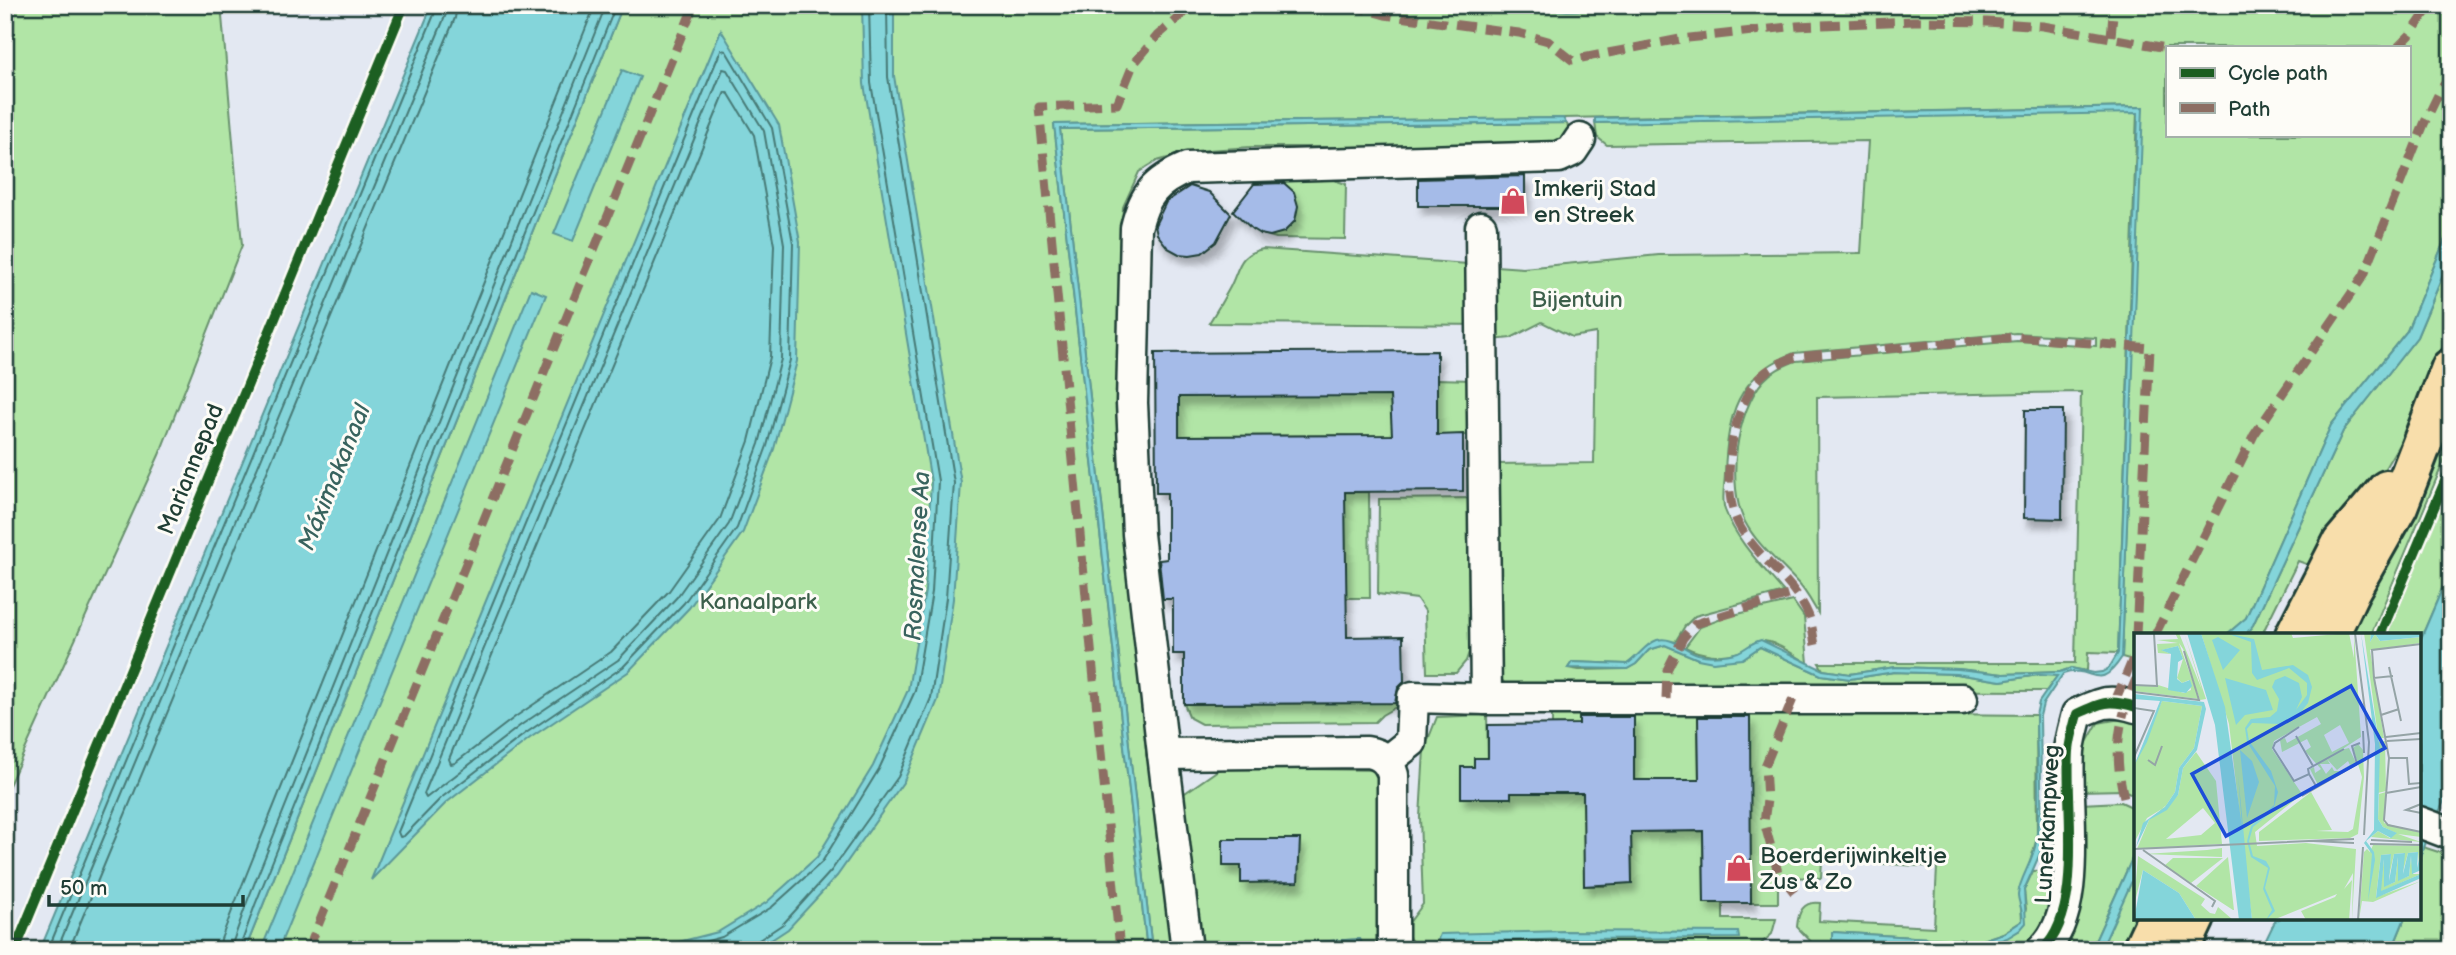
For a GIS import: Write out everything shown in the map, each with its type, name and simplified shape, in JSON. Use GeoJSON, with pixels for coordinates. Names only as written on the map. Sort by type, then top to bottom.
{"type":"FeatureCollection","features":[{"type":"Feature","properties":{"kind":"main road"},"geometry":{"type":"LineString","coordinates":[[2330,633],[2350,590],[2398,506],[2451,368]]}},
{"type":"Feature","properties":{"kind":"main road"},"geometry":{"type":"LineString","coordinates":[[2296,633],[2342,543],[2390,487],[2424,437]]}},
{"type":"Feature","properties":{"kind":"main road"},"geometry":{"type":"LineString","coordinates":[[2142,950],[2156,920]]}},
{"type":"Feature","properties":{"kind":"main road"},"geometry":{"type":"LineString","coordinates":[[2180,950],[2194,920]]}},
{"type":"Feature","properties":{"kind":"street"},"geometry":{"type":"LineString","coordinates":[[1186,950],[1138,534],[1132,404],[1136,228],[1141,207],[1152,190],[1168,176],[1188,168],[1559,157],[1572,151],[1580,139]]}},
{"type":"Feature","properties":{"kind":"street"},"geometry":{"type":"LineString","coordinates":[[1481,227],[1486,699]]}},
{"type":"Feature","properties":{"kind":"street"},"geometry":{"type":"LineString","coordinates":[[1387,761],[1411,742],[1413,697],[1962,699]]}},
{"type":"Feature","properties":{"kind":"street","name":"Lunerkampweg"},"geometry":{"type":"LineString","coordinates":[[2042,950],[2052,940],[2064,913],[2069,873],[2069,750],[2077,714],[2102,702],[2115,701],[2134,706]]}},
{"type":"Feature","properties":{"kind":"street"},"geometry":{"type":"LineString","coordinates":[[1163,754],[1367,752],[1387,761],[1393,775],[1393,950]]}},
{"type":"Feature","properties":{"kind":"street"},"geometry":{"type":"LineString","coordinates":[[2421,823],[2451,834]]}},
{"type":"Feature","properties":{"kind":"green space"},"geometry":{"type":"Polygon","coordinates":[[[5,5],[221,5],[242,245],[159,455],[5,794],[5,5]]]}},
{"type":"Feature","properties":{"kind":"green space","name":"Kanaalpark"},"geometry":{"type":"Polygon","coordinates":[[[623,5],[2451,5],[2451,225],[2407,331],[2331,425],[2246,618],[2228,633],[2134,633],[2134,660],[2122,657],[2142,107],[1054,124],[1147,950],[245,950],[623,5]]]}},
{"type":"Feature","properties":{"kind":"green space","name":"Bijentuin"},"geometry":{"type":"Polygon","coordinates":[[[2137,111],[2118,653],[2088,652],[2087,671],[2071,668],[2060,672],[2003,674],[1895,667],[1850,674],[1823,670],[1819,663],[2075,663],[2081,392],[1817,397],[1818,613],[1800,586],[1756,538],[1739,507],[1735,469],[1741,429],[1754,393],[1775,371],[1796,361],[2017,341],[2096,346],[2096,338],[2016,333],[1794,353],[1759,373],[1748,385],[1733,415],[1726,452],[1723,501],[1730,522],[1743,543],[1784,592],[1695,616],[1675,642],[1667,640],[1654,643],[1627,664],[1572,662],[1568,668],[1627,669],[1649,650],[1665,645],[1698,659],[1742,659],[1760,647],[1821,675],[1850,679],[1894,672],[1956,674],[2001,681],[2058,675],[2046,691],[1509,689],[1499,676],[1496,464],[1594,463],[1596,333],[1572,337],[1542,322],[1511,338],[1493,340],[1492,325],[1209,323],[1229,289],[1240,263],[1248,255],[1263,249],[1523,268],[1659,255],[1861,253],[1868,141],[1607,145],[1597,137],[1595,123],[2137,111]]]}},
{"type":"Feature","properties":{"kind":"green space"},"geometry":{"type":"Polygon","coordinates":[[[1566,123],[1566,142],[1559,147],[1251,147],[1194,151],[1157,161],[1139,172],[1123,207],[1122,225],[1173,950],[1152,950],[1060,129],[1566,123]]]}},
{"type":"Feature","properties":{"kind":"green space"},"geometry":{"type":"Polygon","coordinates":[[[1276,170],[1309,172],[1346,184],[1345,239],[1276,238],[1259,233],[1245,203],[1259,182],[1276,170]]]}},
{"type":"Feature","properties":{"kind":"green space"},"geometry":{"type":"Polygon","coordinates":[[[2451,256],[2451,328],[2407,431],[2385,468],[2336,520],[2309,565],[2298,561],[2264,630],[2269,633],[2247,633],[2253,625],[2343,431],[2417,337],[2451,256]]]}},
{"type":"Feature","properties":{"kind":"green space"},"geometry":{"type":"Polygon","coordinates":[[[1436,379],[1473,380],[1473,435],[1179,436],[1179,397],[1436,379]]]}},
{"type":"Feature","properties":{"kind":"green space"},"geometry":{"type":"Polygon","coordinates":[[[2451,404],[2451,444],[2372,633],[2349,633],[2451,404]]]}},
{"type":"Feature","properties":{"kind":"green space"},"geometry":{"type":"Polygon","coordinates":[[[2451,483],[2451,568],[2421,638],[2421,633],[2388,633],[2451,483]]]}},
{"type":"Feature","properties":{"kind":"green space"},"geometry":{"type":"Polygon","coordinates":[[[1369,492],[1370,598],[1346,598],[1180,494],[1369,492]]]}},
{"type":"Feature","properties":{"kind":"green space"},"geometry":{"type":"Polygon","coordinates":[[[1472,498],[1474,637],[1466,661],[1456,673],[1427,673],[1425,611],[1417,599],[1378,594],[1379,499],[1472,498]]]}},
{"type":"Feature","properties":{"kind":"green space"},"geometry":{"type":"Polygon","coordinates":[[[1793,601],[1804,617],[1808,663],[1779,646],[1764,641],[1725,655],[1704,654],[1685,647],[1700,627],[1729,616],[1793,601]]]}},
{"type":"Feature","properties":{"kind":"green space"},"geometry":{"type":"Polygon","coordinates":[[[1403,703],[1375,722],[1201,724],[1190,718],[1184,704],[1403,703]]]}},
{"type":"Feature","properties":{"kind":"green space"},"geometry":{"type":"Polygon","coordinates":[[[1552,706],[1925,709],[1931,714],[2036,715],[2037,838],[2020,888],[2022,921],[2003,933],[1979,941],[1832,932],[1991,945],[2020,930],[2026,909],[2024,890],[2033,871],[2055,870],[2045,917],[2033,936],[2012,950],[1819,950],[1797,927],[1800,912],[1809,904],[1820,903],[1819,921],[1934,927],[1937,867],[1822,860],[1821,878],[1778,877],[1778,903],[1751,903],[1749,711],[1698,711],[1699,780],[1634,780],[1634,713],[1579,713],[1579,757],[1552,757],[1552,706]]]}},
{"type":"Feature","properties":{"kind":"green space"},"geometry":{"type":"Polygon","coordinates":[[[1487,715],[1488,758],[1474,758],[1474,767],[1511,798],[1511,793],[1567,768],[1602,795],[1584,886],[1604,886],[1604,881],[1632,883],[1631,832],[1703,831],[1704,903],[1723,903],[1723,919],[1776,919],[1772,934],[1754,950],[1419,950],[1410,939],[1406,927],[1423,904],[1420,817],[1424,750],[1437,717],[1487,715]]]}},
{"type":"Feature","properties":{"kind":"green space"},"geometry":{"type":"Polygon","coordinates":[[[2134,718],[2134,795],[2124,790],[2079,791],[2080,754],[2098,723],[2134,718]]]}},
{"type":"Feature","properties":{"kind":"green space"},"geometry":{"type":"Polygon","coordinates":[[[1221,768],[1379,770],[1383,940],[1374,950],[1320,950],[1360,947],[1360,939],[1197,950],[1182,795],[1221,768]]]}},
{"type":"Feature","properties":{"kind":"green space"},"geometry":{"type":"Polygon","coordinates":[[[2121,802],[2134,808],[2134,854],[2096,939],[2090,947],[2067,950],[2081,893],[2081,804],[2121,802]]]}},
{"type":"Feature","properties":{"kind":"green space"},"geometry":{"type":"Polygon","coordinates":[[[2423,847],[2451,856],[2451,950],[2392,950],[2404,920],[2421,920],[2423,847]]]}},
{"type":"Feature","properties":{"kind":"green space"},"geometry":{"type":"Polygon","coordinates":[[[2134,876],[2135,920],[2125,950],[2099,950],[2134,876]]]}},
{"type":"Feature","properties":{"kind":"water","name":"Máximakanaal"},"geometry":{"type":"Polygon","coordinates":[[[432,5],[623,5],[245,950],[40,950],[432,5]]]}},
{"type":"Feature","properties":{"kind":"water"},"geometry":{"type":"Polygon","coordinates":[[[862,5],[894,5],[894,76],[961,483],[953,599],[938,700],[904,781],[837,876],[788,929],[756,950],[647,950],[718,932],[767,902],[817,857],[873,766],[908,690],[925,591],[931,482],[864,84],[862,5]]]}},
{"type":"Feature","properties":{"kind":"water"},"geometry":{"type":"Polygon","coordinates":[[[1486,5],[1641,5],[1564,11],[1486,5]]]}},
{"type":"Feature","properties":{"kind":"water"},"geometry":{"type":"Polygon","coordinates":[[[721,30],[779,125],[800,242],[797,361],[774,449],[743,532],[689,608],[628,672],[530,738],[446,803],[371,880],[721,30]]]}},
{"type":"Feature","properties":{"kind":"water"},"geometry":{"type":"Polygon","coordinates":[[[622,70],[640,77],[573,241],[554,234],[622,70]]]}},
{"type":"Feature","properties":{"kind":"water"},"geometry":{"type":"Polygon","coordinates":[[[2143,107],[2122,657],[2114,668],[2100,677],[2081,672],[2063,674],[2043,704],[2040,716],[2042,849],[2024,890],[2026,923],[2007,938],[1980,948],[1832,940],[1832,932],[1979,941],[2004,933],[2022,921],[2018,894],[2035,849],[2037,827],[2036,715],[2039,702],[2057,676],[2038,675],[2001,681],[1956,674],[1894,672],[1850,679],[1821,675],[1760,647],[1742,659],[1713,662],[1698,659],[1665,645],[1649,650],[1627,669],[1568,668],[1572,662],[1627,664],[1649,644],[1663,639],[1698,654],[1714,656],[1738,652],[1761,640],[1823,670],[1850,674],[1895,667],[2003,674],[2060,672],[2071,668],[2094,673],[2109,668],[2118,653],[2138,113],[1595,123],[1595,118],[2143,107]]]}},
{"type":"Feature","properties":{"kind":"water"},"geometry":{"type":"Polygon","coordinates":[[[1563,118],[1566,123],[1060,129],[1152,950],[1147,950],[1054,124],[1563,118]]]}},
{"type":"Feature","properties":{"kind":"water"},"geometry":{"type":"Polygon","coordinates":[[[2451,225],[2451,256],[2417,337],[2343,431],[2253,625],[2247,633],[2228,633],[2246,618],[2331,425],[2407,331],[2451,225]]]}},
{"type":"Feature","properties":{"kind":"water"},"geometry":{"type":"Polygon","coordinates":[[[531,289],[546,295],[278,950],[261,950],[531,289]]]}},
{"type":"Feature","properties":{"kind":"water"},"geometry":{"type":"Polygon","coordinates":[[[2451,568],[2451,786],[2421,856],[2421,638],[2451,568]]]}},
{"type":"Feature","properties":{"kind":"water"},"geometry":{"type":"Polygon","coordinates":[[[2134,854],[2134,876],[2105,941],[2099,950],[2082,950],[2090,947],[2134,854]]]}},
{"type":"Feature","properties":{"kind":"water"},"geometry":{"type":"Polygon","coordinates":[[[2404,920],[2392,950],[2261,950],[2275,921],[2404,920]]]}},
{"type":"Feature","properties":{"kind":"water"},"geometry":{"type":"Polygon","coordinates":[[[1564,931],[1738,932],[1739,938],[1566,939],[1440,944],[1438,939],[1440,934],[1564,931]]]}},
{"type":"Feature","properties":{"kind":"water"},"geometry":{"type":"Polygon","coordinates":[[[1360,939],[1360,947],[1320,950],[1218,950],[1219,948],[1360,939]]]}},
{"type":"Feature","properties":{"kind":"building"},"geometry":{"type":"Polygon","coordinates":[[[1525,176],[1525,206],[1418,206],[1418,179],[1525,176]]]}},
{"type":"Feature","properties":{"kind":"building"},"geometry":{"type":"Polygon","coordinates":[[[1284,183],[1294,192],[1298,206],[1295,221],[1284,232],[1270,236],[1260,234],[1233,211],[1254,184],[1284,183]]]}},
{"type":"Feature","properties":{"kind":"building"},"geometry":{"type":"Polygon","coordinates":[[[1190,186],[1209,192],[1231,214],[1216,242],[1202,253],[1190,255],[1179,254],[1168,248],[1157,234],[1155,225],[1166,202],[1190,186]]]}},
{"type":"Feature","properties":{"kind":"building"},"geometry":{"type":"Polygon","coordinates":[[[1437,351],[1437,435],[1463,434],[1463,491],[1345,492],[1347,637],[1403,636],[1404,682],[1398,688],[1395,703],[1184,704],[1184,654],[1173,654],[1173,599],[1163,599],[1159,560],[1167,559],[1167,493],[1156,493],[1155,353],[1437,351]],[[1390,396],[1179,397],[1179,436],[1392,435],[1390,396]]]}},
{"type":"Feature","properties":{"kind":"building"},"geometry":{"type":"Polygon","coordinates":[[[2025,410],[2063,410],[2062,519],[2024,518],[2025,410]]]}},
{"type":"Feature","properties":{"kind":"building"},"geometry":{"type":"Polygon","coordinates":[[[1579,717],[1634,717],[1634,780],[1699,780],[1698,717],[1750,717],[1751,903],[1704,903],[1703,831],[1631,832],[1632,883],[1584,886],[1583,793],[1511,793],[1511,798],[1461,798],[1461,767],[1474,767],[1474,758],[1488,758],[1488,725],[1579,724],[1579,717]]]}},
{"type":"Feature","properties":{"kind":"building"},"geometry":{"type":"Polygon","coordinates":[[[1223,839],[1300,839],[1298,882],[1241,883],[1241,866],[1223,866],[1223,839]]]}},
{"type":"Feature","properties":{"kind":"marked path"},"geometry":{"type":"LineString","coordinates":[[308,950],[694,5]]}},
{"type":"Feature","properties":{"kind":"marked path"},"geometry":{"type":"LineString","coordinates":[[1120,950],[1039,107],[1117,104],[1133,65],[1157,36],[1193,5]]}},
{"type":"Feature","properties":{"kind":"marked path"},"geometry":{"type":"LineString","coordinates":[[1349,5],[1385,15],[1519,33],[1548,41],[1572,60],[1680,39],[1797,26],[1914,21],[2043,26],[2166,48]]}},
{"type":"Feature","properties":{"kind":"marked path"},"geometry":{"type":"LineString","coordinates":[[2111,36],[2114,5]]}},
{"type":"Feature","properties":{"kind":"marked path"},"geometry":{"type":"LineString","coordinates":[[2399,46],[2431,5]]}},
{"type":"Feature","properties":{"kind":"marked path"},"geometry":{"type":"LineString","coordinates":[[2156,633],[2254,435],[2364,275],[2424,124],[2451,75]]}},
{"type":"Feature","properties":{"kind":"marked path"},"geometry":{"type":"LineString","coordinates":[[1815,645],[1809,618],[1801,601],[1755,548],[1739,525],[1733,510],[1729,471],[1731,450],[1741,409],[1749,392],[1767,371],[1795,357],[2017,337],[2150,348],[2136,633]]}},
{"type":"Feature","properties":{"kind":"marked path"},"geometry":{"type":"LineString","coordinates":[[1666,699],[1667,670],[1683,638],[1695,624],[1795,593]]}},
{"type":"Feature","properties":{"kind":"marked path"},"geometry":{"type":"LineString","coordinates":[[2115,701],[2134,656]]}},
{"type":"Feature","properties":{"kind":"marked path"},"geometry":{"type":"LineString","coordinates":[[2124,797],[2119,766],[2119,737],[2134,684]]}},
{"type":"Feature","properties":{"kind":"marked path"},"geometry":{"type":"LineString","coordinates":[[1793,699],[1765,766],[1767,800],[1764,822],[1778,872],[1797,896]]}},
{"type":"Feature","properties":{"kind":"cycle path","name":"Mariannepad"},"geometry":{"type":"LineString","coordinates":[[15,950],[404,5]]}},
{"type":"Feature","properties":{"kind":"cycle path"},"geometry":{"type":"LineString","coordinates":[[2381,633],[2451,467]]}},
{"type":"Feature","properties":{"kind":"cycle path"},"geometry":{"type":"LineString","coordinates":[[2042,950],[2055,933],[2064,910],[2068,885],[2069,751],[2077,714],[2106,703],[2134,707]]}},
{"type":"Feature","properties":{"kind":"place","name":"Imkerij Stad en Streek"},"geometry":{"type":"Point","coordinates":[1513,201]}},
{"type":"Feature","properties":{"kind":"place","name":"Boerderijwinkeltje Zus & Zo"},"geometry":{"type":"Point","coordinates":[1739,868]}},
{"type":"Feature","properties":{"kind":"water label","name":"Rosmalense Aa"},"geometry":{"type":"Point","coordinates":[917,556]}}]}
